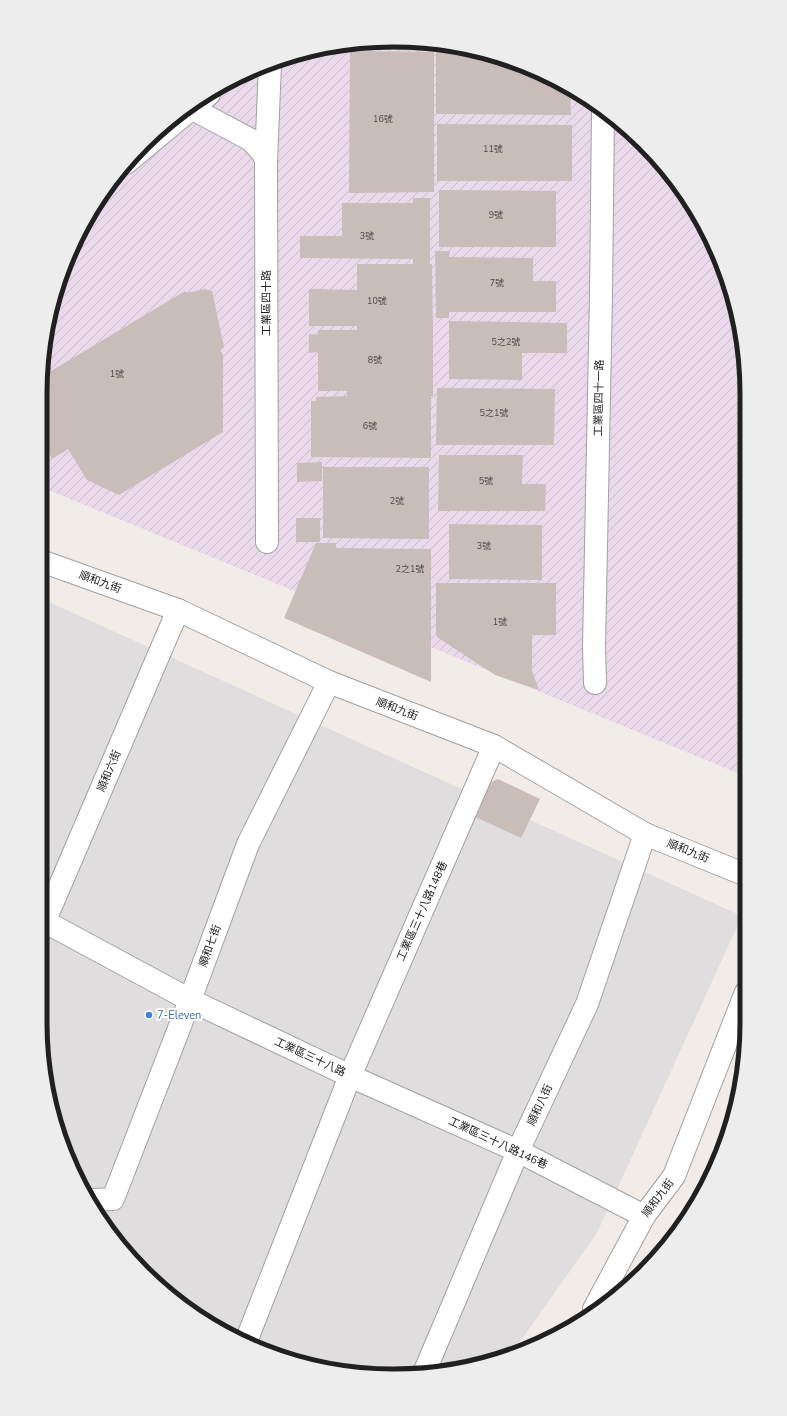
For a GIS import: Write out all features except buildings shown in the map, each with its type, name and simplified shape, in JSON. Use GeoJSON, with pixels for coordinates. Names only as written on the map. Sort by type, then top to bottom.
{"type":"FeatureCollection","features":[{"type":"Feature","properties":{"kind":"street","name":"工業區四十路"},"geometry":{"type":"LineString","coordinates":[[267,542],[266,161],[270,70]]}},
{"type":"Feature","properties":{"kind":"street"},"geometry":{"type":"LineString","coordinates":[[195,110],[251,140],[263,153],[266,161]]}},
{"type":"Feature","properties":{"kind":"street","name":"工業區四十一路"},"geometry":{"type":"LineString","coordinates":[[595,683],[594,647],[603,118]]}},
{"type":"Feature","properties":{"kind":"street","name":"順和九街"},"geometry":{"type":"LineString","coordinates":[[47,563],[178,610],[329,682],[494,746],[645,834],[740,873]]}},
{"type":"Feature","properties":{"kind":"street","name":"順和六街"},"geometry":{"type":"LineString","coordinates":[[47,912],[178,610]]}},
{"type":"Feature","properties":{"kind":"street","name":"順和七街"},"geometry":{"type":"LineString","coordinates":[[95,1200],[113,1199],[190,1000],[248,844],[329,682]]}},
{"type":"Feature","properties":{"kind":"street","name":"工業區三十八路148巷"},"geometry":{"type":"LineString","coordinates":[[350,1076],[494,746]]}},
{"type":"Feature","properties":{"kind":"street","name":"順和八街"},"geometry":{"type":"LineString","coordinates":[[427,1367],[518,1151],[587,1004],[645,834]]}},
{"type":"Feature","properties":{"kind":"street","name":"工業區三十八路"},"geometry":{"type":"LineString","coordinates":[[47,927],[190,1000],[350,1076],[249,1337]]}},
{"type":"Feature","properties":{"kind":"street","name":"順和九街"},"geometry":{"type":"LineString","coordinates":[[598,1302],[644,1216],[674,1176],[740,1007]]}},
{"type":"Feature","properties":{"kind":"street","name":"工業區三十八路146巷"},"geometry":{"type":"LineString","coordinates":[[350,1076],[518,1151],[644,1216]]}},
{"type":"Feature","properties":{"kind":"shaded area"},"geometry":{"type":"Polygon","coordinates":[[[394,47],[439,50],[461,54],[505,65],[526,73],[567,93],[586,105],[639,148],[682,201],[704,240],[722,282],[737,348],[740,394],[740,774],[47,489],[48,371],[54,326],[65,282],[73,261],[93,220],[105,201],[148,148],[201,105],[220,93],[261,73],[282,65],[326,54],[348,50],[394,47]]]}},
{"type":"Feature","properties":{"kind":"shaded area"},"geometry":{"type":"Polygon","coordinates":[[[47,601],[740,915],[740,920],[597,1233],[517,1347],[461,1362],[439,1366],[394,1369],[348,1366],[326,1362],[282,1351],[261,1343],[220,1323],[201,1311],[148,1268],[133,1251],[105,1215],[93,1196],[73,1155],[59,1112],[50,1068],[47,1022],[47,601]]]}},
{"type":"Feature","properties":{"kind":"place","name":"7-Eleven"},"geometry":{"type":"Point","coordinates":[149,1015]}}]}
